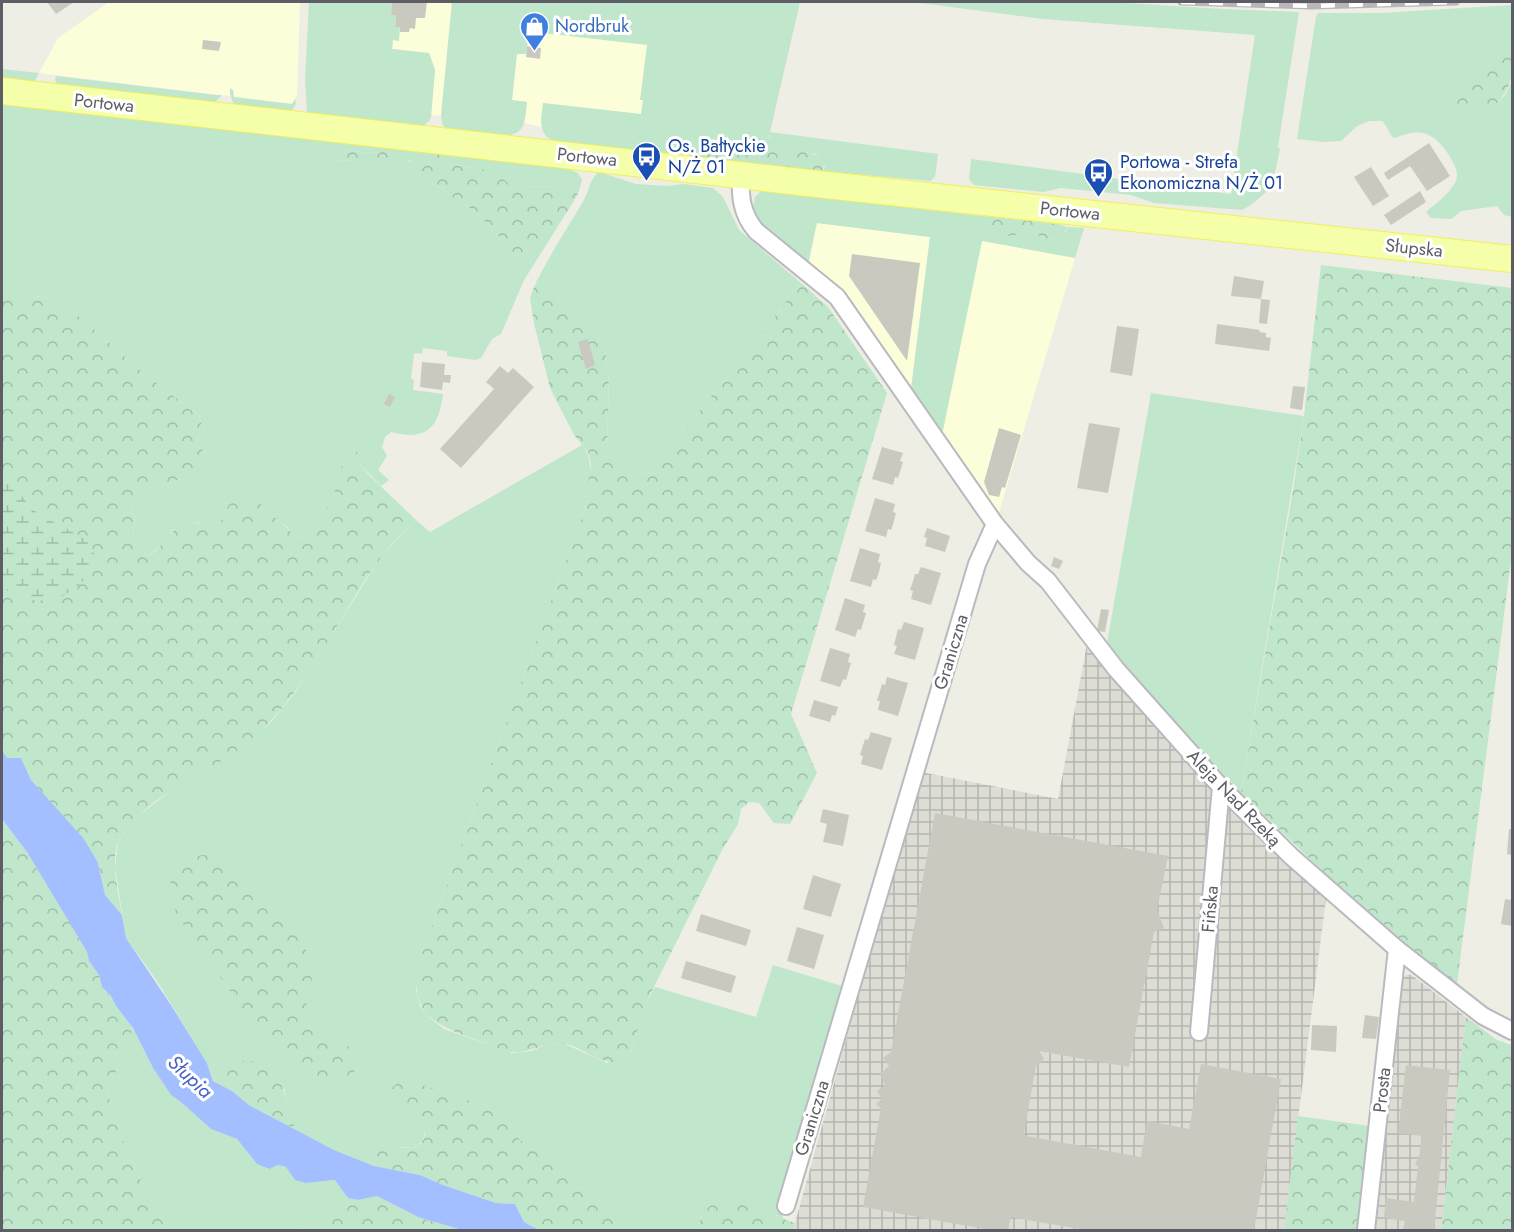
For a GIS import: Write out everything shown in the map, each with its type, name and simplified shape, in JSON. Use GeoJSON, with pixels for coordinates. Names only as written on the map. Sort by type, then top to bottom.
{"type":"FeatureCollection","features":[{"type":"Feature","properties":{"kind":"main road","name":"Portowa"},"geometry":{"type":"LineString","coordinates":[[2,91],[826,185],[1315,237]]}},
{"type":"Feature","properties":{"kind":"main road","name":"Słupska"},"geometry":{"type":"LineString","coordinates":[[1315,237],[1512,259]]}},
{"type":"Feature","properties":{"kind":"street"},"geometry":{"type":"LineString","coordinates":[[741,174],[741,202],[749,222],[756,231],[824,284],[845,306],[995,524]]}},
{"type":"Feature","properties":{"kind":"street","name":"Aleja Nad Rzeką"},"geometry":{"type":"LineString","coordinates":[[995,524],[1028,563],[1048,581],[1116,669],[1221,787],[1292,857],[1397,949],[1482,1016],[1512,1031]]}},
{"type":"Feature","properties":{"kind":"street","name":"Graniczna"},"geometry":{"type":"LineString","coordinates":[[786,1206],[977,564],[995,524]]}},
{"type":"Feature","properties":{"kind":"street","name":"Fińska"},"geometry":{"type":"LineString","coordinates":[[1199,1032],[1221,787]]}},
{"type":"Feature","properties":{"kind":"street","name":"Prosta"},"geometry":{"type":"LineString","coordinates":[[1366,1230],[1397,949]]}},
{"type":"Feature","properties":{"kind":"shaded area"},"geometry":{"type":"Polygon","coordinates":[[[109,2],[300,2],[297,96],[292,104],[39,73],[58,38],[109,2]]]}},
{"type":"Feature","properties":{"kind":"shaded area"},"geometry":{"type":"Polygon","coordinates":[[[392,2],[452,2],[441,116],[431,115],[435,70],[429,53],[392,49],[395,27],[391,15],[392,2]]]}},
{"type":"Feature","properties":{"kind":"shaded area","name":"Nordbruk"},"geometry":{"type":"Polygon","coordinates":[[[521,12],[658,28],[648,115],[543,103],[541,127],[524,123],[527,102],[512,100],[521,12]]]}},
{"type":"Feature","properties":{"kind":"shaded area"},"geometry":{"type":"Polygon","coordinates":[[[816,223],[930,237],[911,389],[842,293],[808,265],[816,223]]]}},
{"type":"Feature","properties":{"kind":"shaded area"},"geometry":{"type":"Polygon","coordinates":[[[982,240],[1075,258],[998,516],[942,435],[982,240]]]}},
{"type":"Feature","properties":{"kind":"shaded area"},"geometry":{"type":"Polygon","coordinates":[[[1087,644],[1133,702],[1248,825],[1326,899],[1284,1230],[793,1230],[921,772],[1058,799],[1087,644]]]}},
{"type":"Feature","properties":{"kind":"shaded area"},"geometry":{"type":"Polygon","coordinates":[[[1408,974],[1466,1017],[1441,1230],[1371,1230],[1401,978],[1408,974]]]}},
{"type":"Feature","properties":{"kind":"green space"},"geometry":{"type":"Polygon","coordinates":[[[309,2],[392,2],[391,15],[396,16],[395,26],[400,27],[399,41],[393,40],[392,49],[429,53],[435,70],[429,121],[423,126],[307,115],[305,79],[309,2]]]}},
{"type":"Feature","properties":{"kind":"green space"},"geometry":{"type":"Polygon","coordinates":[[[452,2],[800,2],[770,132],[938,154],[935,177],[930,181],[822,171],[825,167],[816,154],[783,149],[770,138],[770,135],[769,138],[753,142],[713,139],[703,145],[703,157],[555,142],[549,139],[543,131],[541,121],[543,103],[641,114],[643,100],[640,100],[647,45],[543,33],[544,23],[531,22],[526,54],[517,54],[512,100],[527,102],[521,129],[516,133],[497,136],[448,130],[443,125],[441,116],[452,2]]]}},
{"type":"Feature","properties":{"kind":"green space"},"geometry":{"type":"Polygon","coordinates":[[[913,2],[1110,2],[1299,12],[1278,147],[1280,149],[1275,172],[1266,192],[1242,210],[1154,203],[1131,195],[1060,188],[1044,192],[974,185],[969,179],[971,159],[1231,194],[1255,35],[1043,19],[913,2]]]}},
{"type":"Feature","properties":{"kind":"green space"},"geometry":{"type":"Polygon","coordinates":[[[1512,5],[1512,48],[1479,73],[1475,109],[1484,103],[1497,103],[1505,95],[1512,81],[1512,217],[1504,215],[1497,206],[1461,211],[1451,219],[1431,218],[1426,212],[1449,192],[1457,174],[1454,163],[1443,147],[1426,134],[1419,132],[1394,138],[1382,121],[1369,121],[1357,126],[1341,141],[1297,139],[1318,13],[1381,13],[1512,5]]]}},
{"type":"Feature","properties":{"kind":"green space"},"geometry":{"type":"Polygon","coordinates":[[[1512,48],[1511,77],[1507,90],[1497,103],[1464,111],[1452,111],[1461,90],[1512,48]]]}},
{"type":"Feature","properties":{"kind":"green space"},"geometry":{"type":"Polygon","coordinates":[[[2,69],[39,73],[34,82],[2,80],[2,69]]]}},
{"type":"Feature","properties":{"kind":"green space"},"geometry":{"type":"Polygon","coordinates":[[[56,76],[222,95],[216,101],[211,102],[58,86],[56,76]]]}},
{"type":"Feature","properties":{"kind":"green space"},"geometry":{"type":"Polygon","coordinates":[[[230,88],[233,90],[234,97],[292,104],[295,99],[296,104],[291,112],[234,105],[230,88]]]}},
{"type":"Feature","properties":{"kind":"green space"},"geometry":{"type":"Polygon","coordinates":[[[2,104],[388,147],[378,152],[338,149],[333,153],[334,160],[357,161],[390,167],[401,158],[397,148],[428,152],[422,158],[408,161],[405,171],[442,188],[477,213],[516,255],[528,251],[538,239],[550,239],[524,280],[501,334],[492,339],[481,358],[475,360],[447,356],[447,351],[423,348],[422,354],[414,353],[411,379],[414,380],[413,390],[443,394],[442,401],[435,422],[426,431],[411,435],[391,432],[385,437],[382,447],[387,456],[378,470],[389,480],[381,486],[355,459],[358,452],[334,492],[335,500],[315,519],[308,537],[298,538],[285,525],[228,506],[213,532],[197,522],[172,530],[166,542],[149,555],[133,542],[135,513],[131,509],[133,502],[168,483],[185,478],[206,438],[199,416],[135,366],[84,320],[55,300],[2,289],[2,104]]]}},
{"type":"Feature","properties":{"kind":"green space"},"geometry":{"type":"Polygon","coordinates":[[[769,138],[784,149],[819,157],[825,163],[822,171],[703,157],[703,145],[712,140],[750,142],[769,138]]]}},
{"type":"Feature","properties":{"kind":"green space"},"geometry":{"type":"Polygon","coordinates":[[[388,147],[397,148],[401,154],[401,159],[390,167],[357,161],[334,160],[333,153],[338,149],[372,153],[388,147]]]}},
{"type":"Feature","properties":{"kind":"green space"},"geometry":{"type":"Polygon","coordinates":[[[428,152],[439,153],[448,163],[494,172],[512,186],[565,187],[578,194],[550,239],[538,239],[528,251],[516,255],[477,213],[442,188],[405,171],[404,165],[423,157],[428,152]]]}},
{"type":"Feature","properties":{"kind":"green space"},"geometry":{"type":"Polygon","coordinates":[[[439,153],[564,167],[578,173],[582,180],[578,194],[565,187],[512,186],[475,168],[448,163],[439,153]]]}},
{"type":"Feature","properties":{"kind":"green space"},"geometry":{"type":"Polygon","coordinates":[[[599,172],[636,184],[668,186],[683,184],[713,188],[723,197],[739,230],[801,283],[652,471],[644,474],[619,466],[607,451],[609,373],[605,351],[593,331],[560,303],[556,286],[540,281],[534,287],[599,172]]]}},
{"type":"Feature","properties":{"kind":"green space"},"geometry":{"type":"Polygon","coordinates":[[[761,191],[982,216],[988,232],[1001,236],[1032,234],[1055,240],[1066,231],[1067,227],[1084,228],[1075,258],[982,241],[942,435],[911,389],[930,237],[817,223],[808,265],[760,227],[752,213],[755,197],[761,191]]]}},
{"type":"Feature","properties":{"kind":"green space"},"geometry":{"type":"Polygon","coordinates":[[[982,216],[1058,224],[1067,227],[1063,235],[1055,240],[1032,234],[1000,236],[988,232],[982,216]]]}},
{"type":"Feature","properties":{"kind":"green space"},"geometry":{"type":"Polygon","coordinates":[[[1321,265],[1512,288],[1512,552],[1457,984],[1398,937],[1328,876],[1241,793],[1293,490],[1321,265]]]}},
{"type":"Feature","properties":{"kind":"green space"},"geometry":{"type":"Polygon","coordinates":[[[548,279],[556,285],[560,303],[593,331],[605,351],[609,373],[607,451],[619,466],[644,474],[652,471],[801,283],[828,307],[887,393],[791,714],[817,773],[790,824],[774,823],[759,803],[749,802],[741,809],[738,824],[722,850],[646,1003],[631,1052],[620,1062],[604,1061],[572,1046],[559,1043],[516,1052],[496,1048],[460,1034],[434,1020],[425,1012],[417,990],[417,974],[421,955],[584,512],[591,464],[588,452],[574,435],[550,388],[530,298],[534,287],[540,281],[548,279]]]}},
{"type":"Feature","properties":{"kind":"green space"},"geometry":{"type":"Polygon","coordinates":[[[2,289],[55,300],[84,320],[135,366],[199,416],[206,438],[197,467],[185,478],[168,483],[133,502],[131,508],[135,512],[133,542],[149,555],[161,546],[181,524],[197,523],[213,532],[228,506],[240,495],[255,499],[298,538],[308,537],[315,519],[335,500],[334,492],[339,471],[359,450],[355,459],[416,520],[382,556],[365,580],[320,655],[287,703],[246,744],[230,756],[178,786],[146,809],[120,839],[115,856],[115,866],[122,915],[105,895],[98,863],[31,780],[21,758],[7,758],[2,750],[2,289]]]}},
{"type":"Feature","properties":{"kind":"green space"},"geometry":{"type":"Polygon","coordinates":[[[1151,393],[1304,416],[1241,793],[1173,720],[1107,643],[1151,393]]]}},
{"type":"Feature","properties":{"kind":"green space"},"geometry":{"type":"Polygon","coordinates":[[[582,445],[587,452],[590,468],[584,512],[421,955],[416,990],[420,1006],[444,1029],[512,1053],[532,1051],[549,1043],[565,1044],[607,1063],[631,1052],[646,1003],[655,987],[756,1017],[773,965],[845,987],[780,1207],[784,1221],[777,1215],[701,1216],[696,1230],[620,1230],[599,1200],[589,1192],[574,1186],[559,1172],[552,1160],[542,1152],[529,1148],[518,1138],[505,1120],[485,1106],[393,1101],[421,1121],[425,1131],[423,1140],[418,1146],[412,1148],[391,1146],[367,1158],[374,1166],[334,1150],[296,1130],[291,1120],[284,1088],[226,1064],[207,1063],[157,981],[126,938],[115,867],[118,842],[133,820],[172,790],[244,745],[271,722],[295,693],[382,555],[416,520],[430,532],[582,445]]]}},
{"type":"Feature","properties":{"kind":"green space"},"geometry":{"type":"Polygon","coordinates":[[[2,473],[35,511],[77,534],[91,546],[94,557],[90,571],[85,579],[66,594],[46,600],[35,600],[2,588],[2,473]]]}},
{"type":"Feature","properties":{"kind":"green space"},"geometry":{"type":"Polygon","coordinates":[[[2,819],[27,852],[87,952],[89,961],[99,975],[102,987],[133,1028],[107,1092],[128,1156],[167,1230],[2,1230],[2,819]]]}},
{"type":"Feature","properties":{"kind":"green space"},"geometry":{"type":"Polygon","coordinates":[[[206,855],[218,860],[290,915],[301,932],[311,970],[312,983],[306,1002],[309,1014],[320,1026],[353,1050],[356,1069],[349,1078],[340,1082],[324,1079],[307,1073],[280,1054],[259,1032],[177,916],[169,889],[173,872],[193,856],[206,855]]]}},
{"type":"Feature","properties":{"kind":"green space"},"geometry":{"type":"Polygon","coordinates":[[[1466,1017],[1497,1040],[1512,1045],[1512,1230],[1441,1230],[1466,1017]]]}},
{"type":"Feature","properties":{"kind":"green space"},"geometry":{"type":"Polygon","coordinates":[[[133,1028],[153,1068],[171,1095],[211,1129],[237,1139],[257,1164],[268,1169],[278,1165],[286,1167],[306,1183],[336,1180],[348,1198],[358,1200],[301,1230],[167,1230],[128,1156],[107,1092],[133,1028]]]}},
{"type":"Feature","properties":{"kind":"green space"},"geometry":{"type":"Polygon","coordinates":[[[238,1061],[258,1062],[268,1066],[275,1073],[284,1091],[296,1130],[249,1105],[232,1091],[213,1081],[207,1063],[216,1065],[238,1061]]]}},
{"type":"Feature","properties":{"kind":"green space"},"geometry":{"type":"Polygon","coordinates":[[[403,1081],[414,1082],[485,1106],[505,1120],[518,1138],[529,1148],[542,1152],[552,1160],[559,1172],[574,1186],[589,1192],[599,1200],[620,1230],[539,1230],[524,1222],[515,1204],[496,1203],[420,1175],[374,1166],[367,1158],[368,1151],[388,1146],[416,1147],[425,1136],[425,1130],[419,1121],[395,1104],[390,1096],[394,1086],[403,1081]]]}},
{"type":"Feature","properties":{"kind":"green space"},"geometry":{"type":"Polygon","coordinates":[[[1298,1116],[1370,1126],[1360,1230],[1284,1230],[1298,1116]]]}},
{"type":"Feature","properties":{"kind":"green space"},"geometry":{"type":"Polygon","coordinates":[[[377,1196],[418,1217],[462,1230],[301,1230],[358,1200],[377,1196]]]}},
{"type":"Feature","properties":{"kind":"green space"},"geometry":{"type":"Polygon","coordinates":[[[725,1198],[795,1223],[793,1230],[696,1230],[706,1210],[725,1198]]]}},
{"type":"Feature","properties":{"kind":"water","name":"Słupia"},"geometry":{"type":"Polygon","coordinates":[[[2,750],[7,758],[21,758],[31,780],[84,839],[98,863],[105,895],[122,915],[126,938],[207,1063],[213,1081],[232,1091],[249,1105],[334,1150],[374,1166],[420,1175],[496,1203],[515,1204],[524,1222],[539,1230],[462,1230],[418,1217],[377,1196],[358,1200],[348,1198],[335,1180],[306,1183],[295,1180],[286,1167],[278,1165],[269,1169],[257,1164],[237,1139],[211,1129],[171,1095],[153,1068],[133,1028],[102,987],[99,975],[89,961],[87,952],[27,852],[2,819],[2,750]]]}},
{"type":"Feature","properties":{"kind":"building"},"geometry":{"type":"Polygon","coordinates":[[[47,2],[74,2],[56,14],[47,2]]]}},
{"type":"Feature","properties":{"kind":"building"},"geometry":{"type":"Polygon","coordinates":[[[392,2],[427,2],[425,18],[416,18],[415,29],[410,28],[409,32],[400,32],[400,27],[395,27],[396,16],[391,15],[392,2]]]}},
{"type":"Feature","properties":{"kind":"building"},"geometry":{"type":"Polygon","coordinates":[[[203,40],[221,42],[219,51],[202,49],[203,40]]]}},
{"type":"Feature","properties":{"kind":"building","name":"Nordbruk"},"geometry":{"type":"Polygon","coordinates":[[[527,46],[541,48],[540,59],[526,57],[527,46]]]}},
{"type":"Feature","properties":{"kind":"building"},"geometry":{"type":"Polygon","coordinates":[[[1429,143],[1450,176],[1427,191],[1410,166],[1388,180],[1384,173],[1429,143]]]}},
{"type":"Feature","properties":{"kind":"building"},"geometry":{"type":"Polygon","coordinates":[[[1371,167],[1389,196],[1373,206],[1354,177],[1371,167]]]}},
{"type":"Feature","properties":{"kind":"building"},"geometry":{"type":"Polygon","coordinates":[[[1420,191],[1426,202],[1391,225],[1384,215],[1420,191]]]}},
{"type":"Feature","properties":{"kind":"building"},"geometry":{"type":"Polygon","coordinates":[[[852,254],[920,263],[907,361],[849,276],[852,254]]]}},
{"type":"Feature","properties":{"kind":"building"},"geometry":{"type":"Polygon","coordinates":[[[1234,276],[1264,281],[1261,299],[1231,296],[1234,276]]]}},
{"type":"Feature","properties":{"kind":"building"},"geometry":{"type":"Polygon","coordinates":[[[1261,299],[1270,300],[1267,324],[1259,323],[1261,299]]]}},
{"type":"Feature","properties":{"kind":"building"},"geometry":{"type":"Polygon","coordinates":[[[1217,324],[1260,330],[1259,332],[1266,333],[1266,337],[1271,338],[1269,351],[1215,344],[1217,324]]]}},
{"type":"Feature","properties":{"kind":"building"},"geometry":{"type":"Polygon","coordinates":[[[1117,326],[1139,329],[1132,376],[1110,372],[1117,326]]]}},
{"type":"Feature","properties":{"kind":"building"},"geometry":{"type":"Polygon","coordinates":[[[588,339],[595,365],[586,369],[578,342],[588,339]]]}},
{"type":"Feature","properties":{"kind":"building"},"geometry":{"type":"Polygon","coordinates":[[[422,362],[445,364],[444,375],[451,375],[450,383],[443,382],[442,390],[420,387],[422,362]]]}},
{"type":"Feature","properties":{"kind":"building"},"geometry":{"type":"Polygon","coordinates":[[[500,366],[508,373],[513,368],[534,387],[461,468],[440,449],[494,389],[486,382],[500,366]]]}},
{"type":"Feature","properties":{"kind":"building"},"geometry":{"type":"Polygon","coordinates":[[[1293,386],[1305,387],[1302,410],[1290,408],[1293,386]]]}},
{"type":"Feature","properties":{"kind":"building"},"geometry":{"type":"Polygon","coordinates":[[[389,394],[395,397],[390,407],[384,404],[389,394]]]}},
{"type":"Feature","properties":{"kind":"building"},"geometry":{"type":"Polygon","coordinates":[[[1089,423],[1120,428],[1108,493],[1077,488],[1089,423]]]}},
{"type":"Feature","properties":{"kind":"building"},"geometry":{"type":"Polygon","coordinates":[[[999,428],[1021,435],[1005,488],[1002,487],[999,497],[989,495],[984,482],[999,428]]]}},
{"type":"Feature","properties":{"kind":"building"},"geometry":{"type":"Polygon","coordinates":[[[882,447],[903,453],[898,478],[895,477],[893,485],[872,479],[882,447]]]}},
{"type":"Feature","properties":{"kind":"building"},"geometry":{"type":"Polygon","coordinates":[[[875,498],[895,504],[894,521],[886,537],[865,531],[875,498]]]}},
{"type":"Feature","properties":{"kind":"building"},"geometry":{"type":"Polygon","coordinates":[[[927,528],[950,536],[945,552],[925,546],[927,538],[924,537],[927,528]]]}},
{"type":"Feature","properties":{"kind":"building"},"geometry":{"type":"Polygon","coordinates":[[[860,548],[880,554],[879,572],[876,580],[873,579],[871,587],[850,581],[860,548]]]}},
{"type":"Feature","properties":{"kind":"building"},"geometry":{"type":"Polygon","coordinates":[[[1054,557],[1063,561],[1059,569],[1051,566],[1054,557]]]}},
{"type":"Feature","properties":{"kind":"building"},"geometry":{"type":"Polygon","coordinates":[[[921,567],[941,573],[931,605],[911,599],[913,591],[910,590],[915,574],[918,574],[921,567]]]}},
{"type":"Feature","properties":{"kind":"building"},"geometry":{"type":"Polygon","coordinates":[[[845,598],[865,605],[863,612],[866,613],[861,630],[858,629],[855,637],[835,630],[845,598]]]}},
{"type":"Feature","properties":{"kind":"building"},"geometry":{"type":"Polygon","coordinates":[[[1101,609],[1109,610],[1105,632],[1097,631],[1101,609]]]}},
{"type":"Feature","properties":{"kind":"building"},"geometry":{"type":"Polygon","coordinates":[[[904,622],[924,628],[915,660],[894,654],[898,629],[901,630],[904,622]]]}},
{"type":"Feature","properties":{"kind":"building"},"geometry":{"type":"Polygon","coordinates":[[[830,648],[850,654],[848,662],[851,663],[846,680],[843,679],[840,687],[820,681],[830,648]]]}},
{"type":"Feature","properties":{"kind":"building"},"geometry":{"type":"Polygon","coordinates":[[[887,677],[908,683],[898,716],[878,710],[880,701],[877,701],[882,684],[885,685],[887,677]]]}},
{"type":"Feature","properties":{"kind":"building"},"geometry":{"type":"Polygon","coordinates":[[[814,700],[838,707],[830,722],[809,716],[814,700]]]}},
{"type":"Feature","properties":{"kind":"building"},"geometry":{"type":"Polygon","coordinates":[[[871,732],[892,738],[882,770],[861,764],[863,756],[860,755],[865,739],[868,740],[871,732]]]}},
{"type":"Feature","properties":{"kind":"building"},"geometry":{"type":"Polygon","coordinates":[[[823,809],[849,815],[843,846],[823,842],[827,824],[820,822],[823,809]]]}},
{"type":"Feature","properties":{"kind":"building"},"geometry":{"type":"Polygon","coordinates":[[[935,813],[1168,856],[1157,910],[1164,928],[1154,932],[1129,1067],[1039,1051],[1044,1059],[1036,1066],[1024,1133],[1026,1136],[1141,1157],[1147,1121],[1189,1129],[1201,1064],[1281,1079],[1254,1230],[1085,1230],[1011,1217],[1008,1230],[990,1230],[863,1207],[881,1108],[876,1104],[882,1099],[877,1091],[885,1085],[880,1074],[889,1066],[883,1058],[891,1052],[935,813]]]}},
{"type":"Feature","properties":{"kind":"building"},"geometry":{"type":"Polygon","coordinates":[[[1509,829],[1512,829],[1512,855],[1507,854],[1509,829]]]}},
{"type":"Feature","properties":{"kind":"building"},"geometry":{"type":"Polygon","coordinates":[[[813,875],[841,884],[831,917],[803,909],[813,875]]]}},
{"type":"Feature","properties":{"kind":"building"},"geometry":{"type":"Polygon","coordinates":[[[1505,899],[1512,900],[1512,926],[1501,924],[1505,899]]]}},
{"type":"Feature","properties":{"kind":"building"},"geometry":{"type":"Polygon","coordinates":[[[701,914],[751,930],[746,946],[696,931],[701,914]]]}},
{"type":"Feature","properties":{"kind":"building"},"geometry":{"type":"Polygon","coordinates":[[[797,927],[824,935],[814,969],[787,961],[797,927]]]}},
{"type":"Feature","properties":{"kind":"building"},"geometry":{"type":"Polygon","coordinates":[[[686,961],[736,976],[731,993],[681,978],[686,961]]]}},
{"type":"Feature","properties":{"kind":"building"},"geometry":{"type":"Polygon","coordinates":[[[1365,1015],[1379,1017],[1376,1039],[1362,1038],[1365,1015]]]}},
{"type":"Feature","properties":{"kind":"building"},"geometry":{"type":"Polygon","coordinates":[[[1312,1025],[1337,1026],[1336,1052],[1311,1050],[1312,1025]]]}},
{"type":"Feature","properties":{"kind":"building"},"geometry":{"type":"Polygon","coordinates":[[[1406,1065],[1450,1070],[1434,1230],[1403,1230],[1405,1221],[1384,1218],[1386,1198],[1414,1202],[1418,1166],[1415,1164],[1419,1157],[1422,1136],[1398,1133],[1406,1065]]]}},
{"type":"Feature","properties":{"kind":"railway"},"geometry":{"type":"LineString","coordinates":[[1181,2],[1312,6],[1456,2]]}},
{"type":"Feature","properties":{"kind":"place","name":"Nordbruk"},"geometry":{"type":"Point","coordinates":[534,52]}},
{"type":"Feature","properties":{"kind":"place","name":"Os. Bałtyckie N/Ż 01"},"geometry":{"type":"Point","coordinates":[647,182]}},
{"type":"Feature","properties":{"kind":"place","name":"Portowa - Strefa Ekonomiczna N/Ż 01"},"geometry":{"type":"Point","coordinates":[1099,198]}}]}
